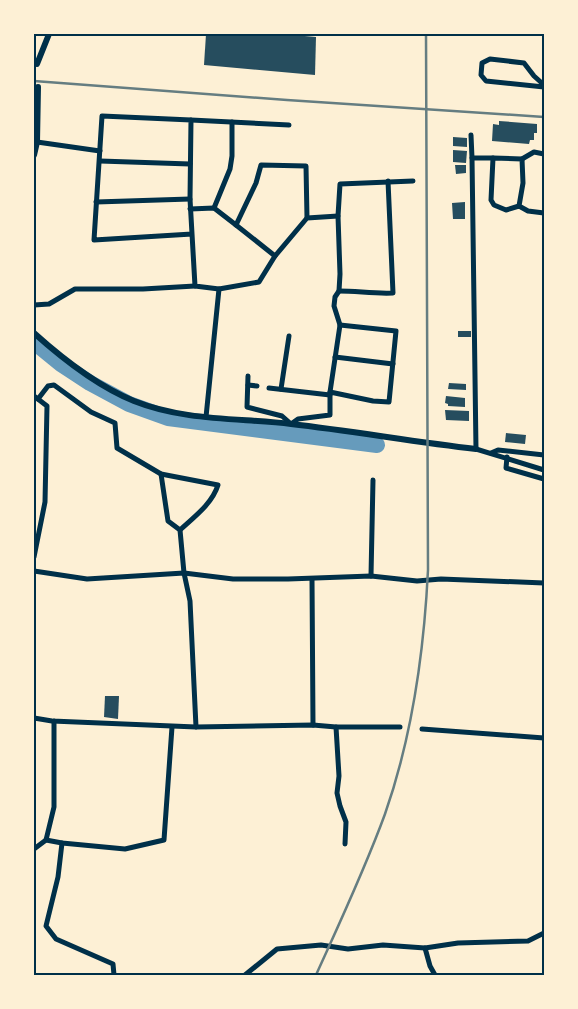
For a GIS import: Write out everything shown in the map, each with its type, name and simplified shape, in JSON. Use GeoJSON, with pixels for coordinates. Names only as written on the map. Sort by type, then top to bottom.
{"type":"FeatureCollection","features":[{"type":"Feature","properties":{"kind":"street"},"geometry":{"type":"LineString","coordinates":[[37,64],[48,34]]}},
{"type":"Feature","properties":{"kind":"street"},"geometry":{"type":"LineString","coordinates":[[490,59],[524,63],[544,86],[486,81],[481,75],[482,63],[490,59]]}},
{"type":"Feature","properties":{"kind":"street"},"geometry":{"type":"LineString","coordinates":[[34,155],[37,142],[38,87]]}},
{"type":"Feature","properties":{"kind":"street"},"geometry":{"type":"LineString","coordinates":[[192,234],[94,240],[102,116],[289,125]]}},
{"type":"Feature","properties":{"kind":"street"},"geometry":{"type":"LineString","coordinates":[[191,120],[190,209],[195,286]]}},
{"type":"Feature","properties":{"kind":"street"},"geometry":{"type":"LineString","coordinates":[[214,208],[230,169],[232,122]]}},
{"type":"Feature","properties":{"kind":"street"},"geometry":{"type":"LineString","coordinates":[[471,134],[476,449]]}},
{"type":"Feature","properties":{"kind":"street"},"geometry":{"type":"LineString","coordinates":[[37,142],[100,151]]}},
{"type":"Feature","properties":{"kind":"street"},"geometry":{"type":"LineString","coordinates":[[472,158],[522,159],[534,152],[544,154]]}},
{"type":"Feature","properties":{"kind":"street"},"geometry":{"type":"LineString","coordinates":[[493,158],[491,200],[494,205],[506,210],[519,206],[528,211],[544,213]]}},
{"type":"Feature","properties":{"kind":"street"},"geometry":{"type":"LineString","coordinates":[[519,206],[523,183],[522,159]]}},
{"type":"Feature","properties":{"kind":"street"},"geometry":{"type":"LineString","coordinates":[[100,161],[190,164]]}},
{"type":"Feature","properties":{"kind":"street"},"geometry":{"type":"LineString","coordinates":[[34,305],[49,304],[75,289],[144,289],[195,286],[219,289],[259,282],[276,256],[308,218],[306,166],[260,165],[256,184],[236,224]]}},
{"type":"Feature","properties":{"kind":"street"},"geometry":{"type":"LineString","coordinates":[[339,291],[362,290],[376,294],[393,293],[388,181]]}},
{"type":"Feature","properties":{"kind":"street"},"geometry":{"type":"LineString","coordinates":[[291,424],[298,419],[330,415],[330,394],[340,325],[334,306],[335,297],[339,291],[340,274],[338,216],[340,184],[413,181]]}},
{"type":"Feature","properties":{"kind":"street"},"geometry":{"type":"LineString","coordinates":[[96,202],[190,200]]}},
{"type":"Feature","properties":{"kind":"street"},"geometry":{"type":"LineString","coordinates":[[190,209],[214,208],[276,256]]}},
{"type":"Feature","properties":{"kind":"street"},"geometry":{"type":"LineString","coordinates":[[308,218],[338,216]]}},
{"type":"Feature","properties":{"kind":"street"},"geometry":{"type":"LineString","coordinates":[[206,417],[219,289]]}},
{"type":"Feature","properties":{"kind":"street"},"geometry":{"type":"LineString","coordinates":[[269,388],[389,402],[396,331],[340,325]]}},
{"type":"Feature","properties":{"kind":"street"},"geometry":{"type":"LineString","coordinates":[[34,333],[104,388],[135,402],[167,411],[206,417],[291,424],[476,449],[507,457],[544,470]]}},
{"type":"Feature","properties":{"kind":"street"},"geometry":{"type":"LineString","coordinates":[[281,389],[289,336]]}},
{"type":"Feature","properties":{"kind":"street"},"geometry":{"type":"LineString","coordinates":[[335,357],[393,364]]}},
{"type":"Feature","properties":{"kind":"street"},"geometry":{"type":"LineString","coordinates":[[248,376],[247,407],[282,416],[291,424]]}},
{"type":"Feature","properties":{"kind":"street"},"geometry":{"type":"LineString","coordinates":[[34,557],[45,502],[47,455],[47,406],[36,398],[48,386],[54,385],[91,412],[115,424],[117,448],[161,474],[218,485],[215,493],[201,511],[180,530]]}},
{"type":"Feature","properties":{"kind":"street"},"geometry":{"type":"LineString","coordinates":[[248,385],[257,386]]}},
{"type":"Feature","properties":{"kind":"street"},"geometry":{"type":"LineString","coordinates":[[490,453],[498,450],[544,454]]}},
{"type":"Feature","properties":{"kind":"street"},"geometry":{"type":"LineString","coordinates":[[507,457],[506,468],[544,479]]}},
{"type":"Feature","properties":{"kind":"street"},"geometry":{"type":"LineString","coordinates":[[161,474],[168,521],[180,530],[184,573],[190,601],[196,727]]}},
{"type":"Feature","properties":{"kind":"street"},"geometry":{"type":"LineString","coordinates":[[371,576],[374,480]]}},
{"type":"Feature","properties":{"kind":"street"},"geometry":{"type":"LineString","coordinates":[[34,571],[87,579],[184,573],[233,579],[312,579],[371,576],[417,581],[441,578],[544,583]]}},
{"type":"Feature","properties":{"kind":"street"},"geometry":{"type":"LineString","coordinates":[[312,579],[313,725]]}},
{"type":"Feature","properties":{"kind":"street"},"geometry":{"type":"LineString","coordinates":[[34,718],[172,727],[313,725],[400,727]]}},
{"type":"Feature","properties":{"kind":"street"},"geometry":{"type":"LineString","coordinates":[[34,849],[46,840],[54,807],[54,720]]}},
{"type":"Feature","properties":{"kind":"street"},"geometry":{"type":"LineString","coordinates":[[46,840],[125,849],[164,840],[172,727]]}},
{"type":"Feature","properties":{"kind":"street"},"geometry":{"type":"LineString","coordinates":[[336,727],[339,776],[337,793],[346,822],[345,844]]}},
{"type":"Feature","properties":{"kind":"street"},"geometry":{"type":"LineString","coordinates":[[422,729],[544,738]]}},
{"type":"Feature","properties":{"kind":"street"},"geometry":{"type":"LineString","coordinates":[[62,843],[58,877],[46,926],[56,939],[113,964],[114,975]]}},
{"type":"Feature","properties":{"kind":"street"},"geometry":{"type":"LineString","coordinates":[[245,975],[277,949],[321,945],[348,948],[383,945],[424,948],[458,943],[528,941],[544,933]]}},
{"type":"Feature","properties":{"kind":"street"},"geometry":{"type":"LineString","coordinates":[[424,948],[435,975]]}},
{"type":"Feature","properties":{"kind":"building"},"geometry":{"type":"Polygon","coordinates":[[[206,34],[282,34],[316,37],[315,75],[204,65],[206,34]]]}},
{"type":"Feature","properties":{"kind":"building"},"geometry":{"type":"Polygon","coordinates":[[[499,121],[537,124],[537,133],[534,133],[534,140],[530,140],[529,144],[492,141],[493,124],[499,125],[499,121]]]}},
{"type":"Feature","properties":{"kind":"building"},"geometry":{"type":"Polygon","coordinates":[[[453,137],[467,138],[467,147],[453,146],[453,137]]]}},
{"type":"Feature","properties":{"kind":"building"},"geometry":{"type":"Polygon","coordinates":[[[453,150],[467,151],[466,163],[453,162],[453,150]]]}},
{"type":"Feature","properties":{"kind":"building"},"geometry":{"type":"Polygon","coordinates":[[[455,165],[466,165],[466,173],[456,174],[455,165]]]}},
{"type":"Feature","properties":{"kind":"building"},"geometry":{"type":"Polygon","coordinates":[[[465,202],[465,219],[453,219],[452,203],[465,202]]]}},
{"type":"Feature","properties":{"kind":"building"},"geometry":{"type":"Polygon","coordinates":[[[458,331],[471,331],[471,337],[458,337],[458,331]]]}},
{"type":"Feature","properties":{"kind":"building"},"geometry":{"type":"Polygon","coordinates":[[[449,383],[466,384],[466,390],[448,389],[449,383]]]}},
{"type":"Feature","properties":{"kind":"building"},"geometry":{"type":"Polygon","coordinates":[[[446,396],[465,398],[465,407],[448,406],[445,403],[446,396]]]}},
{"type":"Feature","properties":{"kind":"building"},"geometry":{"type":"Polygon","coordinates":[[[445,410],[469,411],[469,421],[446,420],[445,410]]]}},
{"type":"Feature","properties":{"kind":"building"},"geometry":{"type":"Polygon","coordinates":[[[506,433],[526,435],[525,444],[505,442],[506,433]]]}},
{"type":"Feature","properties":{"kind":"building"},"geometry":{"type":"Polygon","coordinates":[[[105,696],[119,696],[118,719],[104,717],[105,696]]]}},
{"type":"Feature","properties":{"kind":"waterway"},"geometry":{"type":"LineString","coordinates":[[34,342],[61,364],[90,383],[129,404],[168,418],[377,445]]}},
{"type":"Feature","properties":{"kind":"railway"},"geometry":{"type":"LineString","coordinates":[[316,975],[352,895],[385,814],[403,755],[420,663],[428,570],[426,34]]}},
{"type":"Feature","properties":{"kind":"railway"},"geometry":{"type":"LineString","coordinates":[[34,81],[544,117]]}}]}
